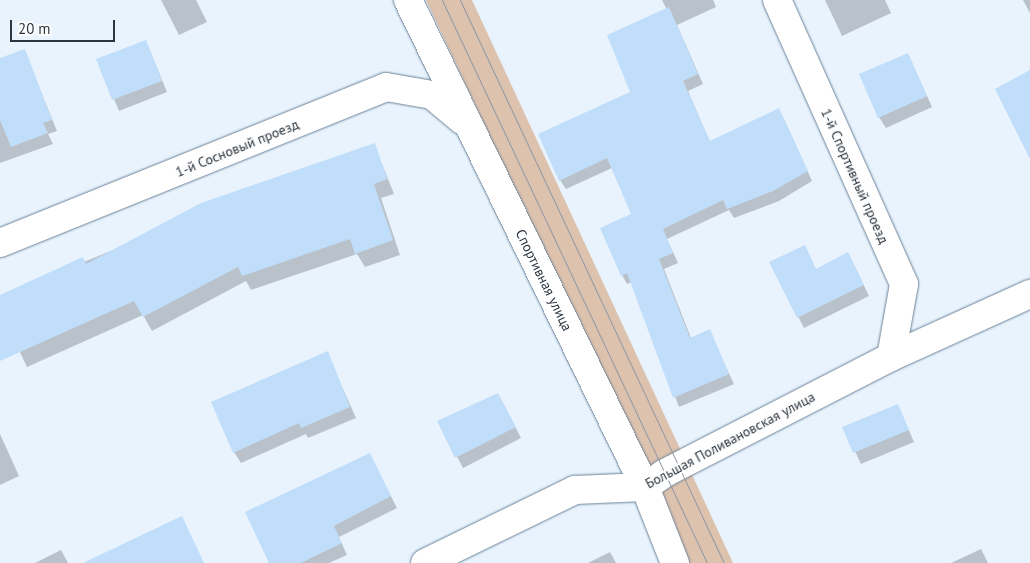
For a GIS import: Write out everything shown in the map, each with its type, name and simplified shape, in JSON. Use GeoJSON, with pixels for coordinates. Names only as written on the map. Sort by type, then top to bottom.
{"type":"FeatureCollection","features":[{"type":"Feature","properties":{"kind":"street","name":"Спортивная улица"},"geometry":{"type":"LineString","coordinates":[[408,0],[645,487],[675,563]]}},
{"type":"Feature","properties":{"kind":"street","name":"1-й Спортивный проезд"},"geometry":{"type":"LineString","coordinates":[[777,0],[904,284],[891,357]]}},
{"type":"Feature","properties":{"kind":"street","name":"1-й Сосновый проезд"},"geometry":{"type":"LineString","coordinates":[[0,243],[386,87],[432,95],[469,125]]}},
{"type":"Feature","properties":{"kind":"street","name":"Большая Поливановская улица"},"geometry":{"type":"LineString","coordinates":[[425,563],[575,490],[645,487],[665,472],[891,357],[1030,294]]}},
{"type":"Feature","properties":{"kind":"shaded area"},"geometry":{"type":"Polygon","coordinates":[[[426,0],[472,0],[733,563],[681,563],[564,295],[426,0]]]}},
{"type":"Feature","properties":{"kind":"building"},"geometry":{"type":"Polygon","coordinates":[[[669,7],[698,74],[683,81],[710,141],[779,108],[808,171],[773,191],[727,209],[723,200],[663,229],[673,253],[659,259],[690,338],[710,329],[729,374],[673,398],[627,273],[621,276],[600,228],[631,214],[607,158],[559,181],[538,134],[630,92],[607,35],[669,7]]]}},
{"type":"Feature","properties":{"kind":"building"},"geometry":{"type":"Polygon","coordinates":[[[146,40],[162,81],[112,100],[96,59],[146,40]]]}},
{"type":"Feature","properties":{"kind":"building"},"geometry":{"type":"Polygon","coordinates":[[[25,49],[52,120],[43,123],[48,133],[11,147],[0,120],[0,58],[25,49]]]}},
{"type":"Feature","properties":{"kind":"building"},"geometry":{"type":"Polygon","coordinates":[[[908,53],[927,96],[878,118],[859,74],[908,53]]]}},
{"type":"Feature","properties":{"kind":"building"},"geometry":{"type":"Polygon","coordinates":[[[1030,70],[1030,159],[995,89],[1030,70]]]}},
{"type":"Feature","properties":{"kind":"building"},"geometry":{"type":"Polygon","coordinates":[[[375,143],[387,179],[374,184],[393,240],[355,254],[350,239],[242,276],[238,267],[143,317],[134,301],[0,361],[0,295],[83,257],[86,264],[201,203],[375,143]]]}},
{"type":"Feature","properties":{"kind":"building"},"geometry":{"type":"Polygon","coordinates":[[[805,245],[816,269],[848,252],[864,285],[797,318],[769,262],[805,245]]]}},
{"type":"Feature","properties":{"kind":"building"},"geometry":{"type":"Polygon","coordinates":[[[328,351],[350,407],[301,428],[299,423],[233,453],[211,402],[328,351]]]}},
{"type":"Feature","properties":{"kind":"building"},"geometry":{"type":"Polygon","coordinates":[[[498,393],[516,427],[455,458],[437,421],[498,393]]]}},
{"type":"Feature","properties":{"kind":"building"},"geometry":{"type":"Polygon","coordinates":[[[898,404],[909,430],[853,453],[842,427],[898,404]]]}},
{"type":"Feature","properties":{"kind":"building"},"geometry":{"type":"Polygon","coordinates":[[[370,453],[391,496],[334,526],[342,543],[301,563],[269,563],[245,512],[370,453]]]}},
{"type":"Feature","properties":{"kind":"building"},"geometry":{"type":"Polygon","coordinates":[[[182,516],[204,563],[83,563],[182,516]]]}},
{"type":"Feature","properties":{"kind":"tram line"},"geometry":{"type":"LineString","coordinates":[[442,0],[707,563]]}},
{"type":"Feature","properties":{"kind":"tram line"},"geometry":{"type":"LineString","coordinates":[[460,0],[724,563]]}}]}
